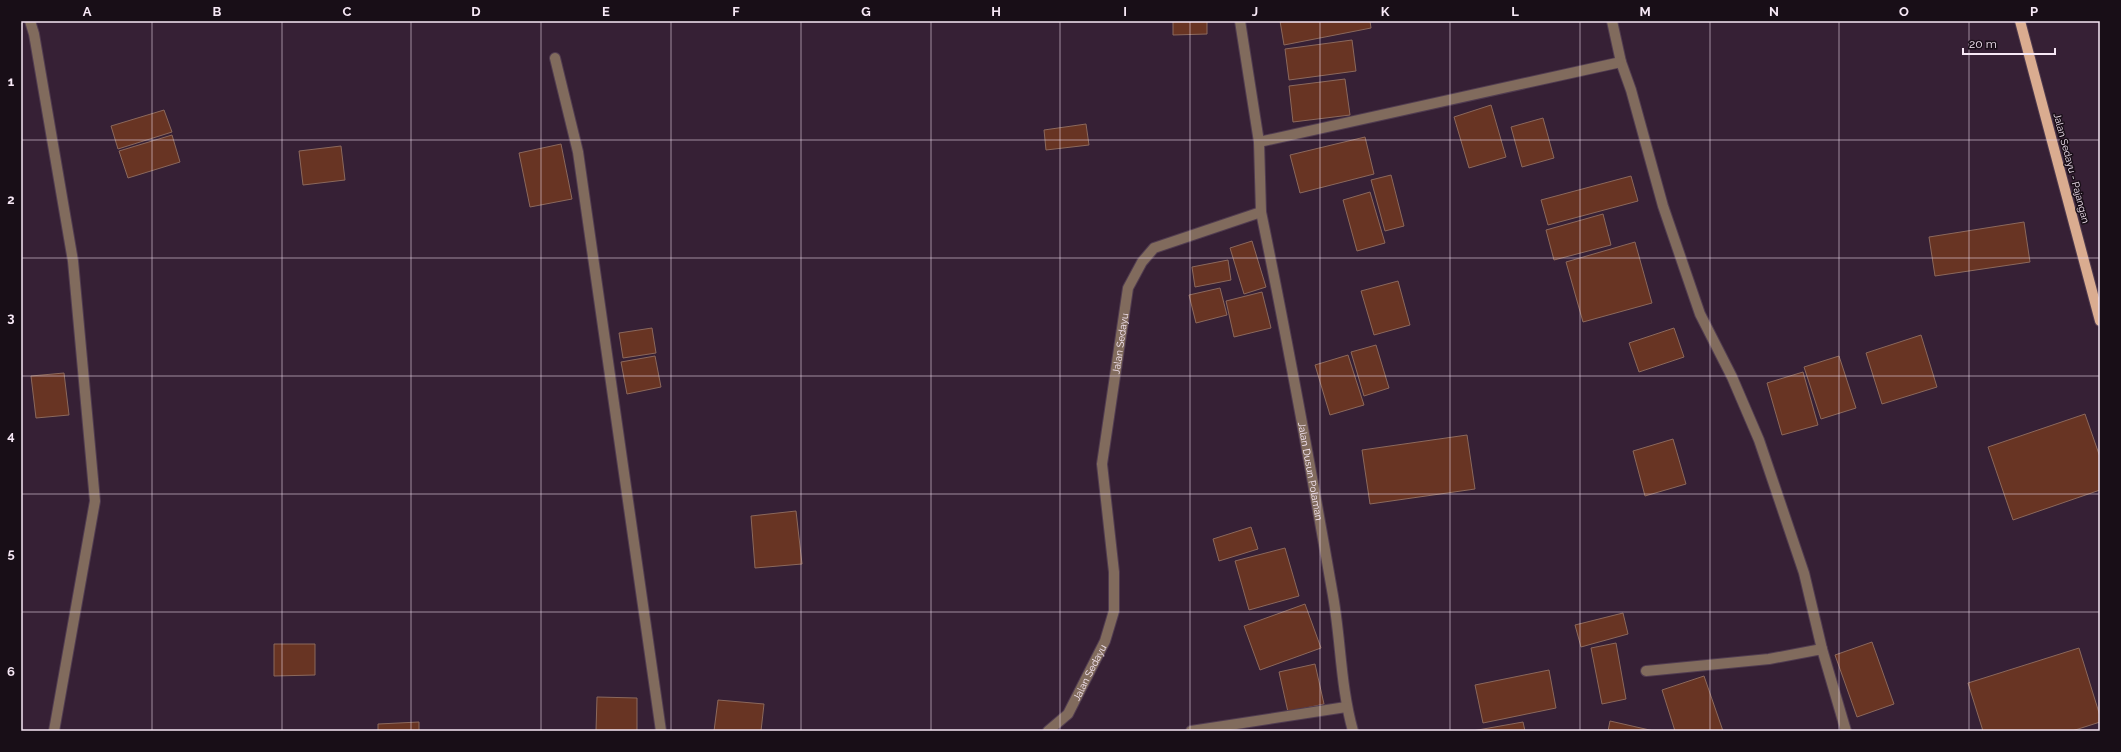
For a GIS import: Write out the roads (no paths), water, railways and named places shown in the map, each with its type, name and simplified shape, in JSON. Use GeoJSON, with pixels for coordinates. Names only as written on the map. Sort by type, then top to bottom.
{"type":"FeatureCollection","features":[{"type":"Feature","properties":{"kind":"main road","name":"Jalan Sedayu - Pajangan"},"geometry":{"type":"LineString","coordinates":[[2020,21],[2100,321]]}},
{"type":"Feature","properties":{"kind":"street"},"geometry":{"type":"LineString","coordinates":[[30,21],[34,34],[73,261],[95,501],[54,731]]}},
{"type":"Feature","properties":{"kind":"street"},"geometry":{"type":"LineString","coordinates":[[1240,21],[1259,142],[1261,212]]}},
{"type":"Feature","properties":{"kind":"street"},"geometry":{"type":"LineString","coordinates":[[1612,21],[1621,62],[1631,90],[1663,206],[1700,314],[1732,377],[1756,433],[1790,530],[1804,573],[1822,649],[1846,731]]}},
{"type":"Feature","properties":{"kind":"street"},"geometry":{"type":"LineString","coordinates":[[555,58],[578,152],[661,731]]}},
{"type":"Feature","properties":{"kind":"street"},"geometry":{"type":"LineString","coordinates":[[1259,142],[1621,62]]}},
{"type":"Feature","properties":{"kind":"street","name":"Jalan Dusun Polaman"},"geometry":{"type":"LineString","coordinates":[[1261,212],[1306,438],[1335,605],[1346,708],[1353,731]]}},
{"type":"Feature","properties":{"kind":"street","name":"Jalan Sedayu"},"geometry":{"type":"LineString","coordinates":[[1048,731],[1068,714],[1105,641],[1114,611],[1114,572],[1102,464],[1128,288],[1142,262],[1154,248],[1261,212]]}},
{"type":"Feature","properties":{"kind":"street"},"geometry":{"type":"LineString","coordinates":[[1646,671],[1769,659],[1822,649]]}},
{"type":"Feature","properties":{"kind":"street"},"geometry":{"type":"LineString","coordinates":[[1191,731],[1346,708]]}}]}
